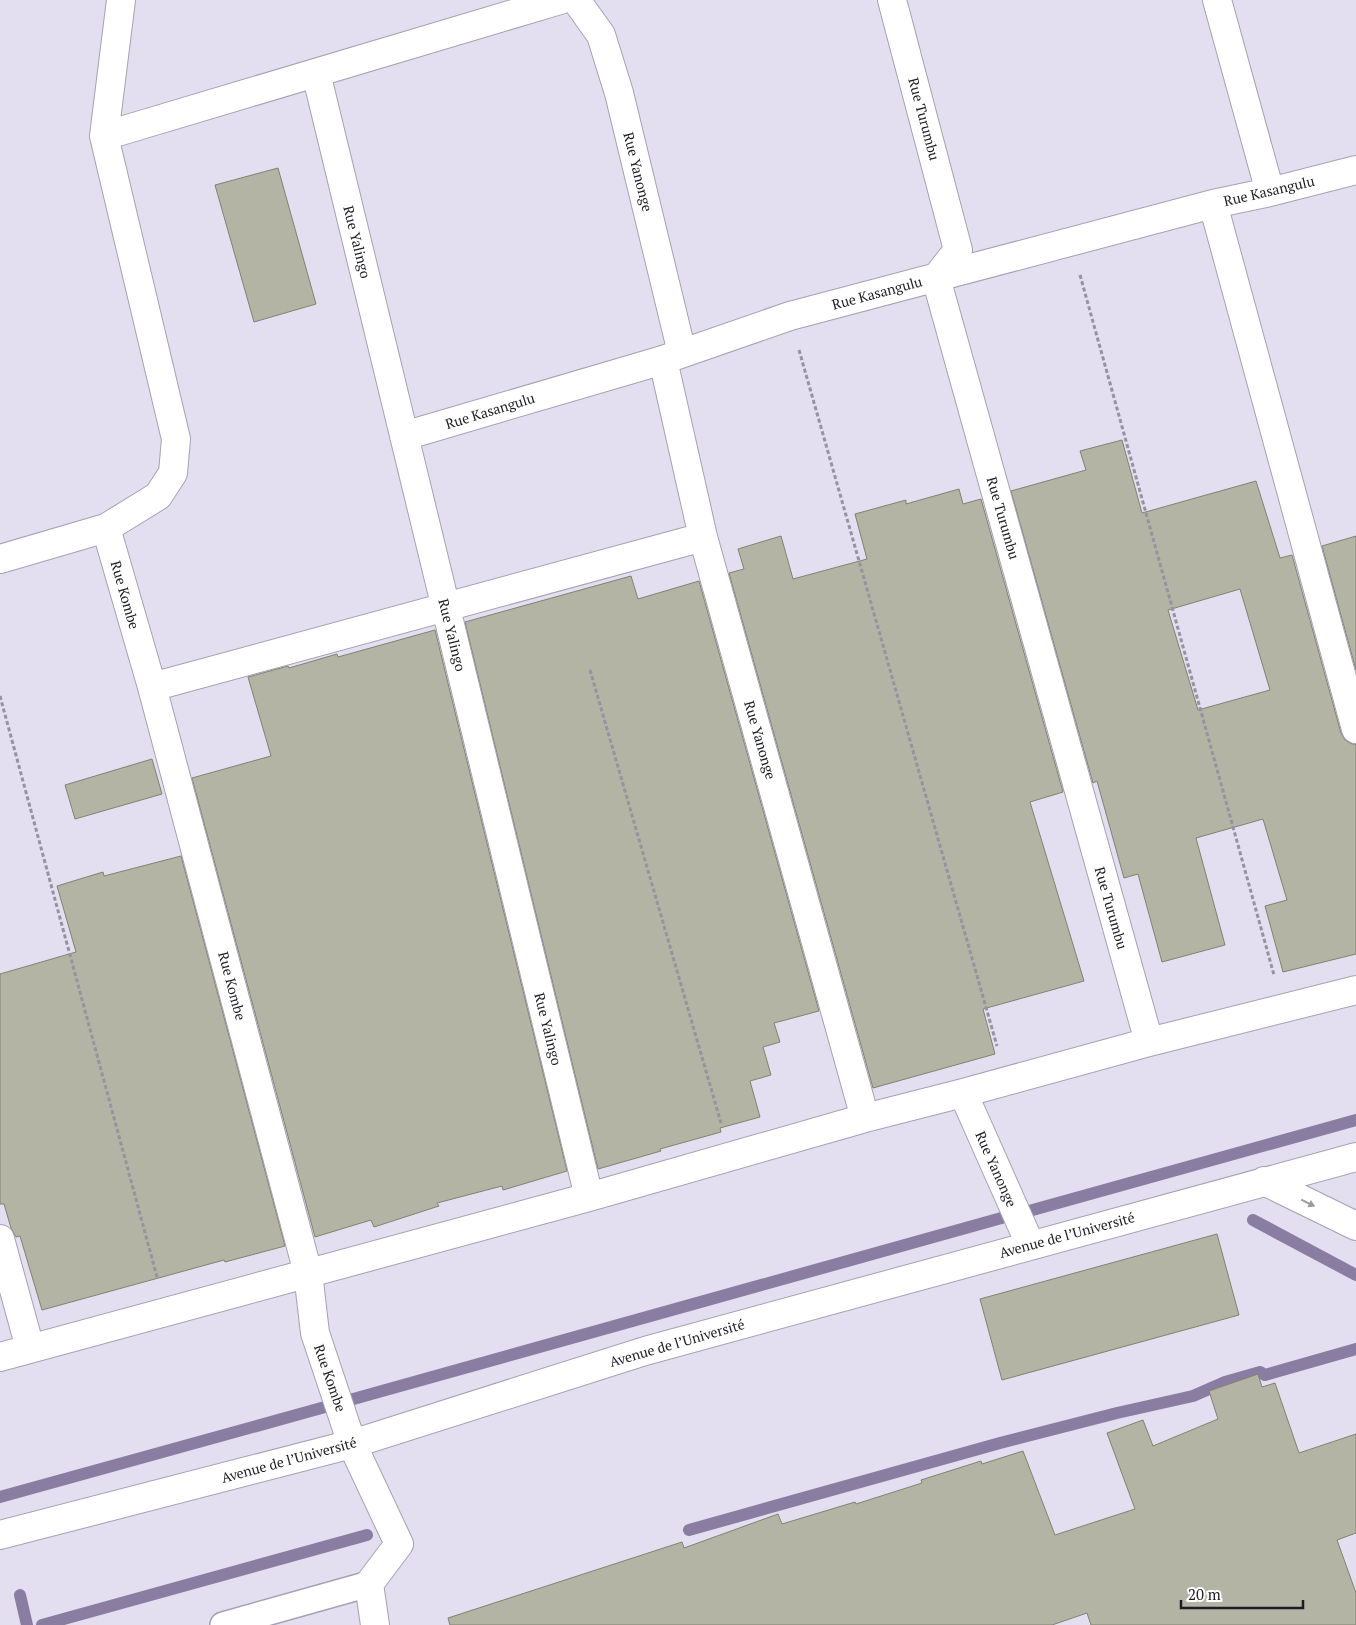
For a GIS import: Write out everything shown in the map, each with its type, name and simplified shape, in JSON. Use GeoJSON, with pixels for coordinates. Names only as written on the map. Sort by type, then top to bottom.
{"type":"FeatureCollection","features":[{"type":"Feature","properties":{"kind":"street"},"geometry":{"type":"LineString","coordinates":[[0,559],[106,528],[158,496],[173,473],[176,439],[104,136],[121,0]]}},
{"type":"Feature","properties":{"kind":"street"},"geometry":{"type":"LineString","coordinates":[[104,136],[560,0]]}},
{"type":"Feature","properties":{"kind":"street","name":"Rue Yanonge"},"geometry":{"type":"LineString","coordinates":[[576,0],[601,34],[619,93],[673,356],[703,537],[865,1118]]}},
{"type":"Feature","properties":{"kind":"street","name":"Rue Turumbu"},"geometry":{"type":"LineString","coordinates":[[892,0],[958,250],[936,278],[1148,1042]]}},
{"type":"Feature","properties":{"kind":"street"},"geometry":{"type":"LineString","coordinates":[[1217,0],[1270,192]]}},
{"type":"Feature","properties":{"kind":"street","name":"Rue Yalingo"},"geometry":{"type":"LineString","coordinates":[[316,73],[589,1197]]}},
{"type":"Feature","properties":{"kind":"street","name":"Rue Kasangulu"},"geometry":{"type":"LineString","coordinates":[[404,436],[673,356],[790,316],[1213,204],[1270,192],[1356,170]]}},
{"type":"Feature","properties":{"kind":"street"},"geometry":{"type":"LineString","coordinates":[[1213,204],[1356,729]]}},
{"type":"Feature","properties":{"kind":"street","name":"Rue Kombe"},"geometry":{"type":"LineString","coordinates":[[106,528],[152,687],[308,1273],[315,1333],[352,1444],[399,1544],[369,1584]]}},
{"type":"Feature","properties":{"kind":"street"},"geometry":{"type":"LineString","coordinates":[[152,687],[703,537]]}},
{"type":"Feature","properties":{"kind":"street"},"geometry":{"type":"LineString","coordinates":[[0,1357],[589,1197],[865,1118],[964,1093],[1148,1042],[1356,990]]}},
{"type":"Feature","properties":{"kind":"street","name":"Rue Yanonge"},"geometry":{"type":"LineString","coordinates":[[964,1093],[1030,1244]]}},
{"type":"Feature","properties":{"kind":"street","name":"Avenue de l’Université"},"geometry":{"type":"LineString","coordinates":[[0,1535],[352,1444],[645,1351],[1356,1156]]}},
{"type":"Feature","properties":{"kind":"street"},"geometry":{"type":"LineString","coordinates":[[1264,1182],[1356,1226]]}},
{"type":"Feature","properties":{"kind":"street"},"geometry":{"type":"LineString","coordinates":[[0,1239],[30,1348]]}},
{"type":"Feature","properties":{"kind":"street"},"geometry":{"type":"LineString","coordinates":[[369,1584],[375,1625]]}},
{"type":"Feature","properties":{"kind":"lane"},"geometry":{"type":"LineString","coordinates":[[223,1625],[369,1584]]}},
{"type":"Feature","properties":{"kind":"path"},"geometry":{"type":"LineString","coordinates":[[1071,242],[1283,1009]]}},
{"type":"Feature","properties":{"kind":"path"},"geometry":{"type":"LineString","coordinates":[[790,316],[1007,1081]]}},
{"type":"Feature","properties":{"kind":"path"},"geometry":{"type":"LineString","coordinates":[[590,670],[731,1157]]}},
{"type":"Feature","properties":{"kind":"path"},"geometry":{"type":"LineString","coordinates":[[0,696],[167,1311]]}},
{"type":"Feature","properties":{"kind":"building"},"geometry":{"type":"Polygon","coordinates":[[[278,168],[316,304],[254,322],[215,185],[278,168]]]}},
{"type":"Feature","properties":{"kind":"building"},"geometry":{"type":"Polygon","coordinates":[[[1122,440],[1142,513],[1256,481],[1280,558],[1292,555],[1341,733],[1345,740],[1356,744],[1356,954],[1283,972],[1265,906],[1287,900],[1263,819],[1196,838],[1225,945],[1162,962],[1138,874],[1124,878],[1097,781],[1093,783],[1011,491],[1086,470],[1080,451],[1122,440]],[[1240,589],[1168,610],[1198,710],[1270,690],[1240,589]]]}},
{"type":"Feature","properties":{"kind":"building"},"geometry":{"type":"Polygon","coordinates":[[[959,489],[963,504],[981,499],[1063,792],[1030,802],[1084,981],[983,1009],[995,1054],[873,1088],[729,573],[744,569],[738,549],[781,536],[793,579],[867,559],[855,514],[906,500],[906,504],[959,489]]]}},
{"type":"Feature","properties":{"kind":"building"},"geometry":{"type":"Polygon","coordinates":[[[1356,536],[1356,670],[1322,546],[1356,536]]]}},
{"type":"Feature","properties":{"kind":"building"},"geometry":{"type":"Polygon","coordinates":[[[631,576],[638,599],[699,581],[819,1011],[774,1023],[780,1042],[763,1047],[771,1075],[750,1081],[760,1117],[720,1128],[721,1132],[598,1169],[465,622],[631,576]]]}},
{"type":"Feature","properties":{"kind":"building"},"geometry":{"type":"Polygon","coordinates":[[[435,630],[567,1171],[503,1190],[502,1186],[437,1203],[439,1206],[374,1227],[371,1220],[315,1237],[192,778],[271,756],[248,677],[288,666],[289,668],[337,654],[338,657],[435,630]]]}},
{"type":"Feature","properties":{"kind":"building"},"geometry":{"type":"Polygon","coordinates":[[[152,759],[162,794],[75,819],[65,785],[152,759]]]}},
{"type":"Feature","properties":{"kind":"building"},"geometry":{"type":"Polygon","coordinates":[[[181,856],[285,1246],[225,1262],[224,1260],[42,1310],[20,1236],[16,1237],[11,1228],[4,1204],[0,1204],[0,974],[76,952],[57,886],[103,872],[104,876],[181,856]]]}},
{"type":"Feature","properties":{"kind":"building"},"geometry":{"type":"Polygon","coordinates":[[[1217,1234],[1239,1315],[1002,1380],[980,1299],[1217,1234]]]}},
{"type":"Feature","properties":{"kind":"building"},"geometry":{"type":"Polygon","coordinates":[[[1258,1374],[1262,1387],[1275,1383],[1299,1453],[1356,1434],[1356,1533],[1337,1540],[1356,1593],[1356,1625],[1091,1625],[1087,1613],[1052,1625],[450,1625],[448,1618],[682,1542],[684,1548],[778,1514],[782,1524],[855,1502],[856,1504],[922,1483],[921,1480],[981,1461],[982,1464],[1023,1451],[1055,1535],[1135,1509],[1107,1433],[1143,1420],[1153,1446],[1218,1419],[1209,1391],[1258,1374]]]}},
{"type":"Feature","properties":{"kind":"waterway"},"geometry":{"type":"LineString","coordinates":[[1029,1211],[1356,1120]]}},
{"type":"Feature","properties":{"kind":"waterway"},"geometry":{"type":"LineString","coordinates":[[339,1403],[1005,1217]]}},
{"type":"Feature","properties":{"kind":"waterway"},"geometry":{"type":"LineString","coordinates":[[1253,1220],[1356,1275]]}},
{"type":"Feature","properties":{"kind":"waterway"},"geometry":{"type":"LineString","coordinates":[[689,1530],[1000,1443],[1193,1396],[1225,1382],[1260,1372],[1265,1375],[1356,1349]]}},
{"type":"Feature","properties":{"kind":"waterway"},"geometry":{"type":"LineString","coordinates":[[0,1497],[325,1407]]}},
{"type":"Feature","properties":{"kind":"waterway"},"geometry":{"type":"LineString","coordinates":[[42,1625],[367,1535]]}},
{"type":"Feature","properties":{"kind":"waterway"},"geometry":{"type":"LineString","coordinates":[[20,1595],[27,1625]]}}]}
